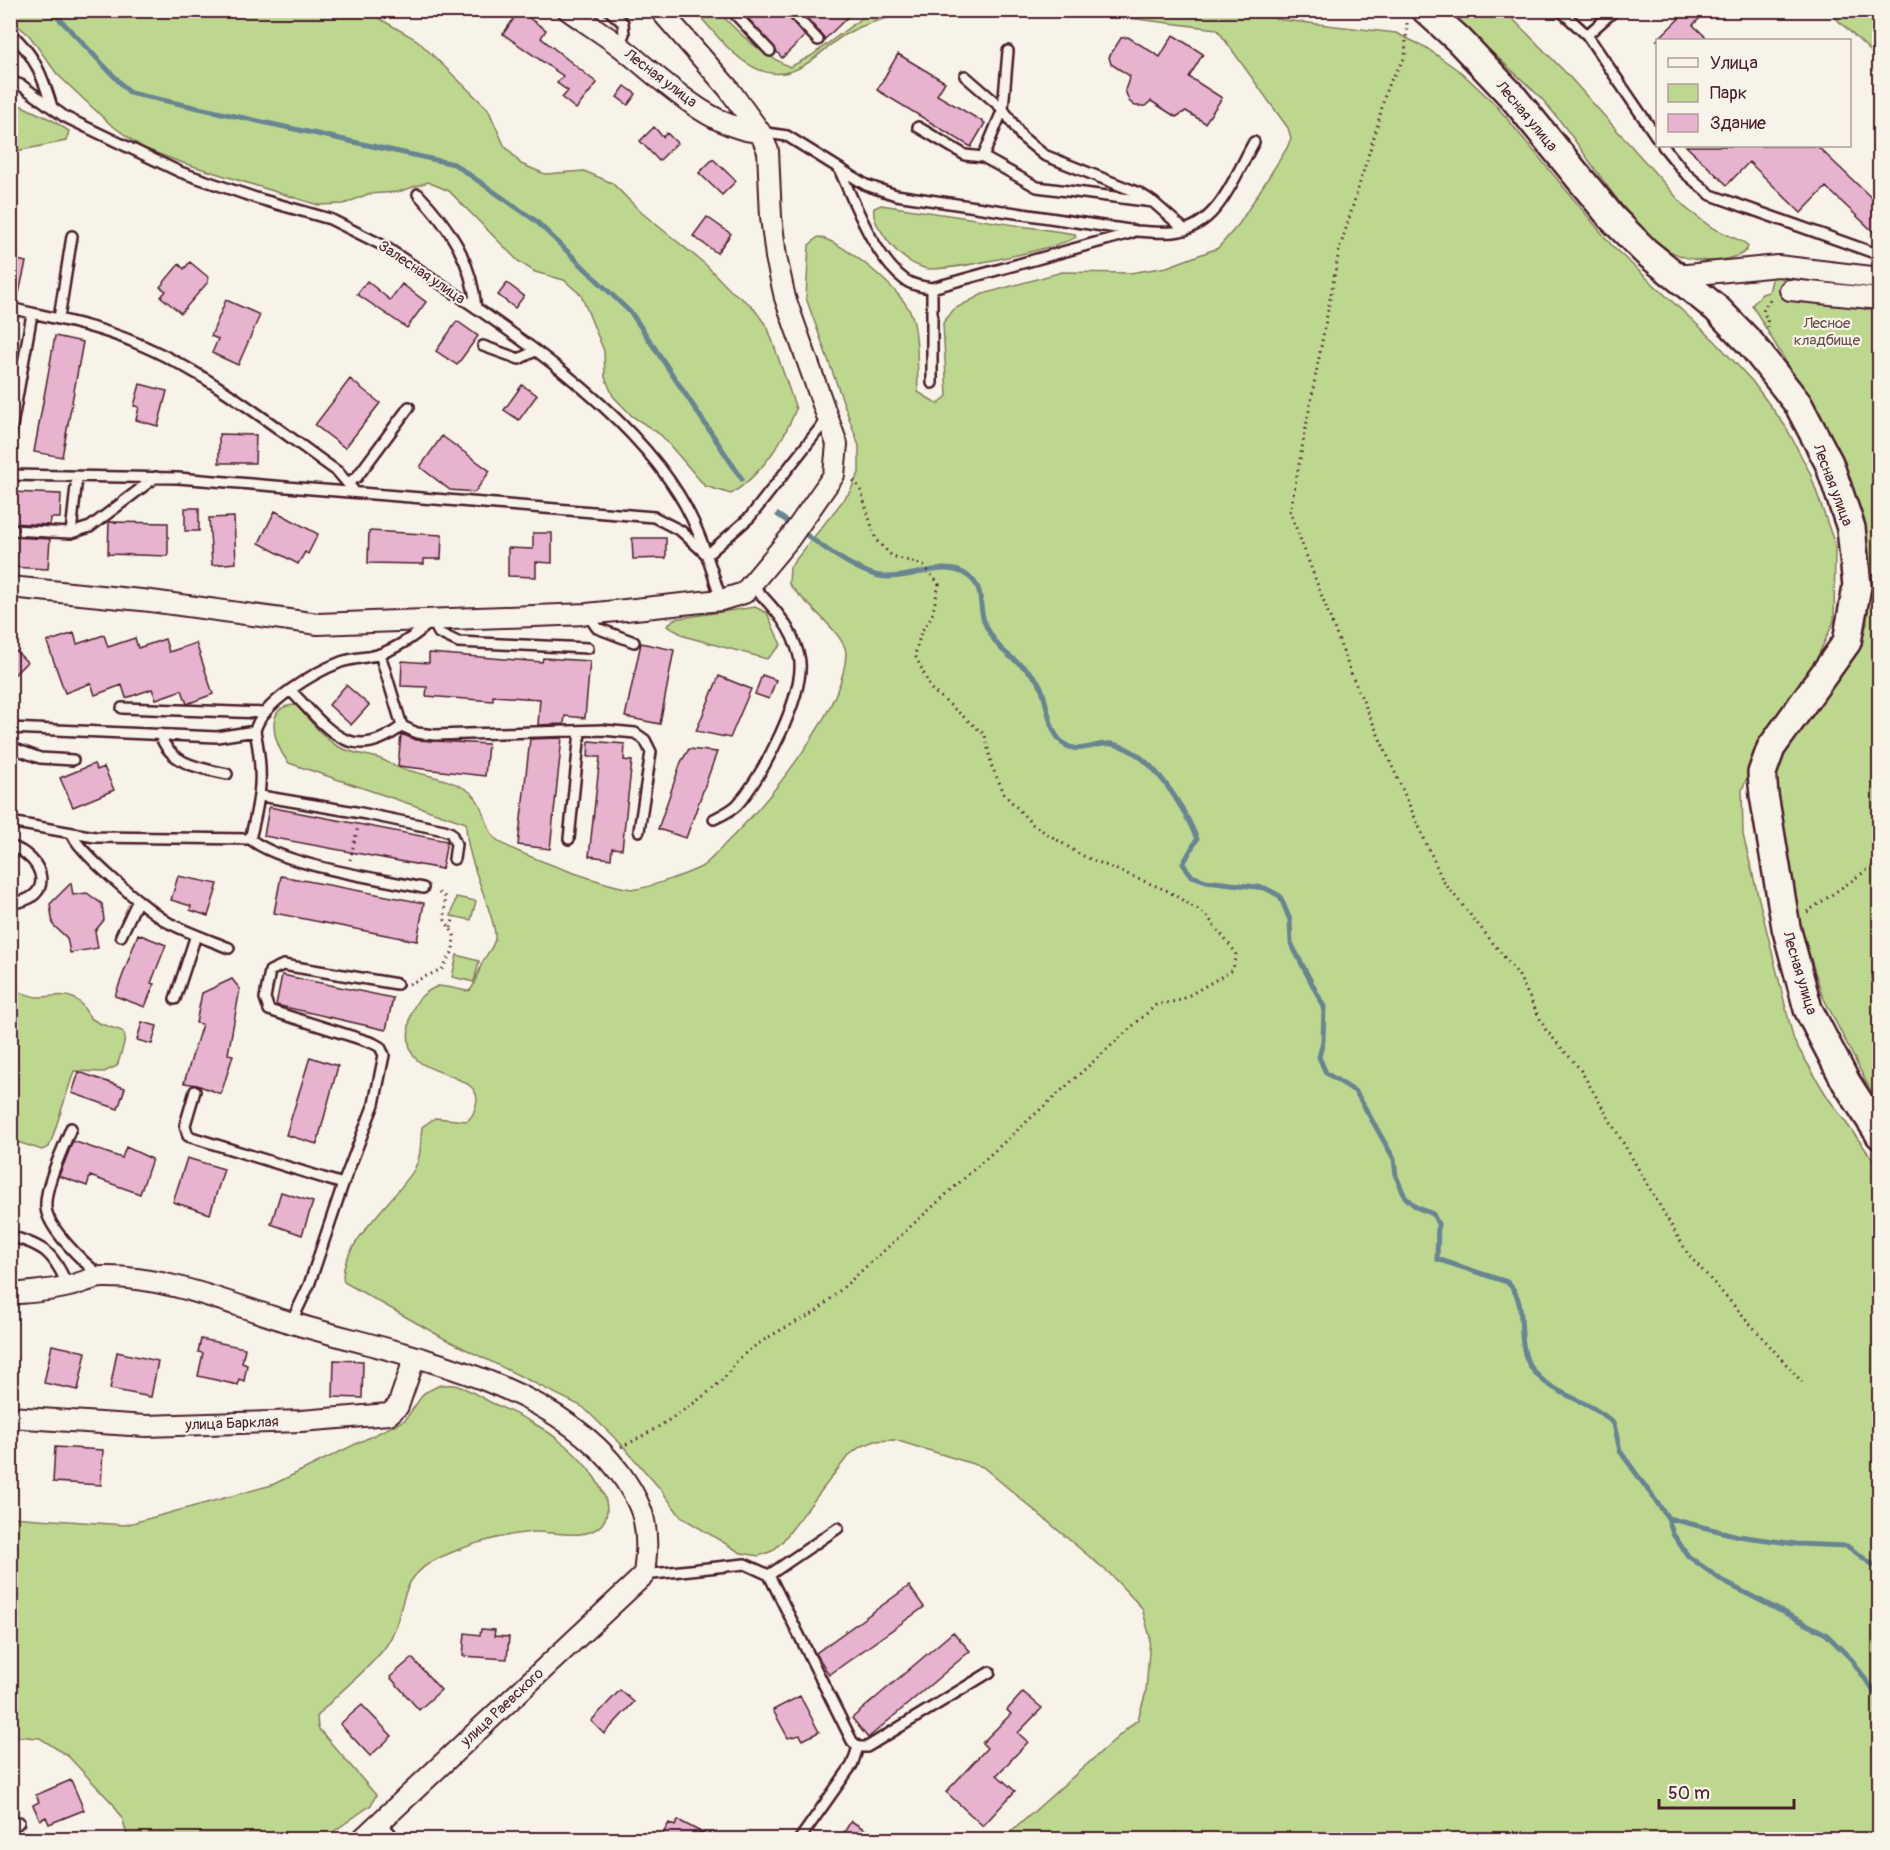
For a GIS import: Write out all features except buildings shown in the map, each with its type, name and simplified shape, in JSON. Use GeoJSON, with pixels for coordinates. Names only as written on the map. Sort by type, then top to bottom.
{"type":"FeatureCollection","features":[{"type":"Feature","properties":{"kind":"main road","name":"Лесная улица"},"geometry":{"type":"LineString","coordinates":[[1417,16],[1459,40],[1513,98],[1612,218],[1646,252],[1717,309],[1751,344],[1798,404],[1828,464],[1851,528],[1857,586],[1847,642],[1771,748],[1762,773],[1767,829],[1786,927],[1808,1009],[1846,1082],[1880,1135]]}},
{"type":"Feature","properties":{"kind":"street","name":"Лесная улица"},"geometry":{"type":"LineString","coordinates":[[568,10],[618,45],[686,100],[732,125],[760,132]]}},
{"type":"Feature","properties":{"kind":"street"},"geometry":{"type":"LineString","coordinates":[[10,587],[151,601],[287,621],[366,624],[587,614],[722,600],[744,593],[790,538],[834,475],[837,444],[785,298],[771,217],[768,152],[760,132],[728,88],[660,10]]}},
{"type":"Feature","properties":{"kind":"street"},"geometry":{"type":"LineString","coordinates":[[1677,276],[1778,266],[1880,278]]}},
{"type":"Feature","properties":{"kind":"street"},"geometry":{"type":"LineString","coordinates":[[1790,290],[1880,299]]}},
{"type":"Feature","properties":{"kind":"street"},"geometry":{"type":"LineString","coordinates":[[10,1294],[68,1287],[102,1277],[144,1281],[202,1294],[291,1323],[415,1357],[510,1390],[571,1424],[609,1459],[631,1489],[644,1519],[647,1546],[644,1575]]}},
{"type":"Feature","properties":{"kind":"street","name":"улица Барклая"},"geometry":{"type":"LineString","coordinates":[[10,1417],[146,1426],[301,1421],[389,1414],[398,1406],[415,1357]]}},
{"type":"Feature","properties":{"kind":"street","name":"улица Раевского"},"geometry":{"type":"LineString","coordinates":[[361,1839],[644,1575]]}},
{"type":"Feature","properties":{"kind":"lane"},"geometry":{"type":"LineString","coordinates":[[609,10],[623,23],[624,34],[618,45]]}},
{"type":"Feature","properties":{"kind":"lane"},"geometry":{"type":"LineString","coordinates":[[731,10],[770,51]]}},
{"type":"Feature","properties":{"kind":"lane"},"geometry":{"type":"LineString","coordinates":[[790,10],[818,40]]}},
{"type":"Feature","properties":{"kind":"lane"},"geometry":{"type":"LineString","coordinates":[[1560,10],[1587,35],[1656,136]]}},
{"type":"Feature","properties":{"kind":"lane"},"geometry":{"type":"LineString","coordinates":[[1587,35],[1615,10]]}},
{"type":"Feature","properties":{"kind":"lane"},"geometry":{"type":"LineString","coordinates":[[10,33],[30,53],[41,71],[52,107]]}},
{"type":"Feature","properties":{"kind":"lane"},"geometry":{"type":"LineString","coordinates":[[983,157],[1003,109],[1008,51]]}},
{"type":"Feature","properties":{"kind":"lane"},"geometry":{"type":"LineString","coordinates":[[965,76],[1003,109],[1022,136],[1044,155],[1139,192],[1185,230]]}},
{"type":"Feature","properties":{"kind":"lane","name":"Залесная улица"},"geometry":{"type":"LineString","coordinates":[[10,81],[21,85],[66,117],[180,172],[256,198],[330,219],[358,232],[476,308],[535,351],[623,425],[664,472],[693,522],[722,600]]}},
{"type":"Feature","properties":{"kind":"lane"},"geometry":{"type":"LineString","coordinates":[[918,127],[965,155],[983,157],[1036,187],[1153,202]]}},
{"type":"Feature","properties":{"kind":"lane"},"geometry":{"type":"LineString","coordinates":[[760,132],[787,135],[840,171],[866,185],[896,195],[1136,231],[1185,230],[1201,222],[1215,210],[1254,142]]}},
{"type":"Feature","properties":{"kind":"lane"},"geometry":{"type":"LineString","coordinates":[[1664,147],[1685,173],[1711,195],[1880,255]]}},
{"type":"Feature","properties":{"kind":"lane"},"geometry":{"type":"LineString","coordinates":[[840,171],[883,255],[905,280],[932,288],[1136,231]]}},
{"type":"Feature","properties":{"kind":"lane"},"geometry":{"type":"LineString","coordinates":[[418,194],[458,243],[466,260],[476,308]]}},
{"type":"Feature","properties":{"kind":"lane"},"geometry":{"type":"LineString","coordinates":[[59,318],[72,236]]}},
{"type":"Feature","properties":{"kind":"lane"},"geometry":{"type":"LineString","coordinates":[[932,288],[932,383]]}},
{"type":"Feature","properties":{"kind":"lane"},"geometry":{"type":"LineString","coordinates":[[10,308],[59,318],[135,342],[199,374],[338,472],[354,492]]}},
{"type":"Feature","properties":{"kind":"lane"},"geometry":{"type":"LineString","coordinates":[[10,437],[32,314]]}},
{"type":"Feature","properties":{"kind":"lane"},"geometry":{"type":"LineString","coordinates":[[483,346],[519,359],[535,351]]}},
{"type":"Feature","properties":{"kind":"lane"},"geometry":{"type":"LineString","coordinates":[[347,483],[357,477],[409,407]]}},
{"type":"Feature","properties":{"kind":"lane"},"geometry":{"type":"LineString","coordinates":[[10,475],[156,477],[654,517],[681,531],[707,555],[750,517],[829,417]]}},
{"type":"Feature","properties":{"kind":"lane"},"geometry":{"type":"LineString","coordinates":[[71,533],[77,477]]}},
{"type":"Feature","properties":{"kind":"lane"},"geometry":{"type":"LineString","coordinates":[[10,530],[71,533],[102,519],[156,477]]}},
{"type":"Feature","properties":{"kind":"lane"},"geometry":{"type":"LineString","coordinates":[[714,819],[735,808],[759,777],[782,728],[800,676],[800,657],[789,630],[776,610],[752,585]]}},
{"type":"Feature","properties":{"kind":"lane"},"geometry":{"type":"LineString","coordinates":[[587,614],[597,628],[634,642]]}},
{"type":"Feature","properties":{"kind":"lane"},"geometry":{"type":"LineString","coordinates":[[250,839],[261,796],[261,758],[255,731],[265,713],[276,700],[342,662],[380,654],[416,635],[432,620],[439,633],[458,642],[588,648]]}},
{"type":"Feature","properties":{"kind":"lane"},"geometry":{"type":"LineString","coordinates":[[380,654],[402,726],[417,733],[435,735],[603,730],[634,733],[645,740],[651,752],[639,831]]}},
{"type":"Feature","properties":{"kind":"lane"},"geometry":{"type":"LineString","coordinates":[[291,691],[338,738],[348,742],[362,744],[393,733],[402,726]]}},
{"type":"Feature","properties":{"kind":"lane"},"geometry":{"type":"LineString","coordinates":[[122,708],[265,713]]}},
{"type":"Feature","properties":{"kind":"lane"},"geometry":{"type":"LineString","coordinates":[[10,728],[217,737],[255,731]]}},
{"type":"Feature","properties":{"kind":"lane"},"geometry":{"type":"LineString","coordinates":[[569,839],[580,732]]}},
{"type":"Feature","properties":{"kind":"lane"},"geometry":{"type":"LineString","coordinates":[[160,734],[163,744],[181,762],[227,774]]}},
{"type":"Feature","properties":{"kind":"lane"},"geometry":{"type":"LineString","coordinates":[[10,747],[40,758],[73,760]]}},
{"type":"Feature","properties":{"kind":"lane"},"geometry":{"type":"LineString","coordinates":[[261,796],[361,813],[451,833],[456,843],[454,859]]}},
{"type":"Feature","properties":{"kind":"lane"},"geometry":{"type":"LineString","coordinates":[[10,822],[95,837],[165,840],[250,839],[278,855],[423,888]]}},
{"type":"Feature","properties":{"kind":"lane"},"geometry":{"type":"LineString","coordinates":[[72,833],[80,847],[138,900],[168,922],[229,948]]}},
{"type":"Feature","properties":{"kind":"lane"},"geometry":{"type":"LineString","coordinates":[[10,846],[32,858],[42,876],[42,884],[35,894],[10,903]]}},
{"type":"Feature","properties":{"kind":"lane"},"geometry":{"type":"LineString","coordinates":[[121,936],[138,900]]}},
{"type":"Feature","properties":{"kind":"lane"},"geometry":{"type":"LineString","coordinates":[[175,999],[196,935]]}},
{"type":"Feature","properties":{"kind":"lane"},"geometry":{"type":"LineString","coordinates":[[291,1323],[309,1285],[343,1184],[374,1104],[384,1055],[380,1047],[373,1043],[269,1010],[265,998],[270,971],[283,965],[397,984]]}},
{"type":"Feature","properties":{"kind":"lane"},"geometry":{"type":"LineString","coordinates":[[195,1091],[185,1125],[188,1136],[343,1184]]}},
{"type":"Feature","properties":{"kind":"lane"},"geometry":{"type":"LineString","coordinates":[[71,1128],[49,1189],[46,1208],[57,1230],[87,1265],[102,1277]]}},
{"type":"Feature","properties":{"kind":"lane"},"geometry":{"type":"LineString","coordinates":[[10,1236],[37,1245],[54,1257],[68,1287]]}},
{"type":"Feature","properties":{"kind":"lane"},"geometry":{"type":"LineString","coordinates":[[769,1575],[838,1528]]}},
{"type":"Feature","properties":{"kind":"lane"},"geometry":{"type":"LineString","coordinates":[[644,1575],[745,1564],[769,1575],[808,1658],[852,1741],[858,1746],[867,1747],[990,1672]]}},
{"type":"Feature","properties":{"kind":"lane"},"geometry":{"type":"LineString","coordinates":[[799,1839],[852,1765],[858,1746]]}},
{"type":"Feature","properties":{"kind":"lane"},"geometry":{"type":"LineString","coordinates":[[380,1821],[396,1839]]}},
{"type":"Feature","properties":{"kind":"lane"},"geometry":{"type":"LineString","coordinates":[[10,1831],[19,1822]]}},
{"type":"Feature","properties":{"kind":"path"},"geometry":{"type":"LineString","coordinates":[[1417,16],[1405,57],[1387,87],[1339,251],[1290,512],[1353,678],[1443,881],[1518,974],[1545,1029],[1580,1069],[1688,1254],[1803,1382]]}},
{"type":"Feature","properties":{"kind":"path"},"geometry":{"type":"LineString","coordinates":[[1751,344],[1769,326],[1762,311],[1764,304],[1775,292],[1790,290]]}},
{"type":"Feature","properties":{"kind":"path"},"geometry":{"type":"LineString","coordinates":[[609,1459],[616,1450],[639,1439],[691,1404],[723,1379],[741,1358],[771,1336],[816,1312],[1156,1005],[1181,1000],[1233,970],[1236,953],[1206,915],[1168,891],[1081,855],[1032,824],[1005,795],[992,767],[985,735],[931,689],[915,655],[921,632],[932,616],[939,584],[923,565],[892,556],[876,540],[860,488],[841,468],[834,466]]}},
{"type":"Feature","properties":{"kind":"path"},"geometry":{"type":"LineString","coordinates":[[348,871],[361,813]]}},
{"type":"Feature","properties":{"kind":"path"},"geometry":{"type":"LineString","coordinates":[[1807,912],[1880,861]]}},
{"type":"Feature","properties":{"kind":"path"},"geometry":{"type":"LineString","coordinates":[[397,984],[419,981],[442,969],[453,951],[454,935],[445,920],[445,897],[439,892],[423,888]]}},
{"type":"Feature","properties":{"kind":"path"},"geometry":{"type":"LineString","coordinates":[[451,928],[454,916]]}},
{"type":"Feature","properties":{"kind":"green space"},"geometry":{"type":"Polygon","coordinates":[[[11,10],[366,11],[417,40],[488,109],[504,145],[521,164],[545,174],[584,171],[612,183],[642,213],[705,264],[730,290],[752,306],[768,328],[796,409],[785,434],[770,457],[742,486],[731,494],[705,486],[661,435],[632,416],[613,396],[605,377],[604,351],[581,295],[564,280],[535,272],[518,261],[449,191],[428,182],[398,192],[368,194],[344,204],[318,205],[180,162],[143,148],[110,124],[57,74],[29,35],[10,19],[11,10]]]}},
{"type":"Feature","properties":{"kind":"green space"},"geometry":{"type":"Polygon","coordinates":[[[695,11],[718,11],[751,43],[790,67],[811,56],[871,11],[928,11],[896,16],[864,25],[844,35],[799,68],[783,73],[768,73],[753,67],[727,47],[695,11]]]}},
{"type":"Feature","properties":{"kind":"green space"},"geometry":{"type":"Polygon","coordinates":[[[1072,11],[1236,11],[1283,20],[1396,33],[1425,47],[1462,73],[1495,104],[1614,248],[1714,340],[1752,381],[1786,427],[1810,473],[1835,545],[1834,621],[1806,682],[1758,751],[1742,790],[1743,835],[1794,1041],[1828,1098],[1879,1168],[1879,1839],[1179,1840],[1176,1832],[1153,1840],[1003,1839],[1138,1719],[1146,1692],[1150,1637],[1142,1608],[1110,1574],[983,1467],[895,1440],[875,1441],[860,1447],[848,1456],[782,1542],[772,1551],[759,1556],[741,1553],[681,1517],[622,1445],[583,1407],[445,1339],[344,1282],[344,1269],[349,1254],[358,1239],[415,1168],[420,1153],[422,1127],[435,1118],[467,1121],[474,1112],[476,1095],[472,1087],[429,1067],[413,1055],[409,1042],[410,1019],[419,998],[438,986],[465,991],[472,989],[482,963],[494,943],[495,931],[471,855],[466,823],[289,763],[276,737],[274,727],[278,711],[296,705],[326,738],[342,749],[381,759],[397,767],[462,787],[470,792],[479,803],[489,829],[496,839],[505,845],[564,869],[625,888],[636,889],[678,876],[708,862],[782,781],[801,755],[832,701],[842,676],[846,653],[839,637],[831,627],[789,584],[790,567],[849,493],[859,473],[859,446],[806,298],[809,245],[818,237],[843,248],[873,270],[899,296],[908,308],[915,328],[918,392],[938,404],[947,396],[943,323],[954,309],[983,294],[1062,272],[1130,273],[1167,267],[1218,248],[1239,224],[1287,148],[1291,138],[1288,128],[1217,29],[1072,11]]]}},
{"type":"Feature","properties":{"kind":"green space"},"geometry":{"type":"Polygon","coordinates":[[[1446,11],[1505,11],[1567,74],[1687,209],[1711,227],[1745,243],[1748,246],[1745,251],[1727,259],[1703,261],[1687,258],[1665,248],[1630,215],[1556,115],[1540,97],[1446,11]]]}},
{"type":"Feature","properties":{"kind":"green space"},"geometry":{"type":"Polygon","coordinates":[[[1828,11],[1879,11],[1879,59],[1828,11]]]}},
{"type":"Feature","properties":{"kind":"green space"},"geometry":{"type":"Polygon","coordinates":[[[11,101],[52,120],[69,131],[66,141],[11,152],[11,101]]]}},
{"type":"Feature","properties":{"kind":"green space"},"geometry":{"type":"Polygon","coordinates":[[[881,205],[1075,234],[1076,237],[1049,247],[1001,258],[953,267],[924,268],[912,263],[892,247],[885,237],[874,216],[874,208],[881,205]]]}},
{"type":"Feature","properties":{"kind":"green space","name":"Лесное кладбище"},"geometry":{"type":"Polygon","coordinates":[[[1774,272],[1879,284],[1879,1107],[1822,995],[1794,904],[1782,832],[1776,772],[1791,736],[1853,659],[1867,624],[1861,520],[1842,456],[1752,305],[1762,294],[1769,292],[1774,272]]]}},
{"type":"Feature","properties":{"kind":"green space"},"geometry":{"type":"Polygon","coordinates":[[[755,607],[767,613],[781,645],[767,659],[687,637],[667,626],[674,619],[755,607]]]}},
{"type":"Feature","properties":{"kind":"green space"},"geometry":{"type":"Polygon","coordinates":[[[456,897],[476,901],[471,920],[451,916],[456,897]]]}},
{"type":"Feature","properties":{"kind":"green space"},"geometry":{"type":"Polygon","coordinates":[[[457,955],[479,961],[474,982],[452,977],[457,955]]]}},
{"type":"Feature","properties":{"kind":"green space"},"geometry":{"type":"Polygon","coordinates":[[[10,989],[37,997],[68,996],[73,998],[80,1003],[92,1019],[122,1031],[124,1035],[117,1066],[104,1072],[74,1071],[49,1147],[42,1150],[11,1140],[10,989]]]}},
{"type":"Feature","properties":{"kind":"green space"},"geometry":{"type":"Polygon","coordinates":[[[440,1385],[453,1385],[466,1389],[553,1436],[578,1457],[596,1479],[606,1503],[606,1514],[602,1524],[588,1533],[532,1532],[497,1538],[441,1557],[415,1576],[408,1586],[393,1634],[386,1646],[317,1717],[318,1728],[376,1795],[371,1805],[323,1839],[128,1839],[123,1820],[114,1805],[68,1756],[40,1738],[11,1736],[11,1517],[125,1525],[272,1485],[405,1420],[424,1393],[440,1385]]]}},
{"type":"Feature","properties":{"kind":"waterway"},"geometry":{"type":"LineString","coordinates":[[51,10],[130,93],[454,164],[536,221],[632,314],[742,479]]}},
{"type":"Feature","properties":{"kind":"waterway"},"geometry":{"type":"LineString","coordinates":[[778,515],[794,526]]}},
{"type":"Feature","properties":{"kind":"waterway"},"geometry":{"type":"LineString","coordinates":[[801,531],[846,562],[875,575],[887,577],[947,569],[968,576],[977,586],[982,615],[999,647],[1031,673],[1040,685],[1058,738],[1069,747],[1081,749],[1106,744],[1126,748],[1140,757],[1164,781],[1197,839],[1183,864],[1192,876],[1206,881],[1265,888],[1280,896],[1290,920],[1291,943],[1324,1007],[1323,1041],[1319,1057],[1326,1073],[1356,1092],[1394,1159],[1396,1176],[1405,1197],[1416,1207],[1433,1214],[1438,1224],[1437,1259],[1507,1282],[1518,1299],[1524,1350],[1534,1372],[1555,1389],[1592,1408],[1614,1424],[1620,1451],[1668,1518],[1738,1536],[1796,1544],[1847,1546],[1873,1565],[1880,1565]]}},
{"type":"Feature","properties":{"kind":"waterway"},"geometry":{"type":"LineString","coordinates":[[1668,1518],[1673,1534],[1688,1556],[1724,1582],[1826,1634],[1852,1660],[1880,1700]]}}]}
